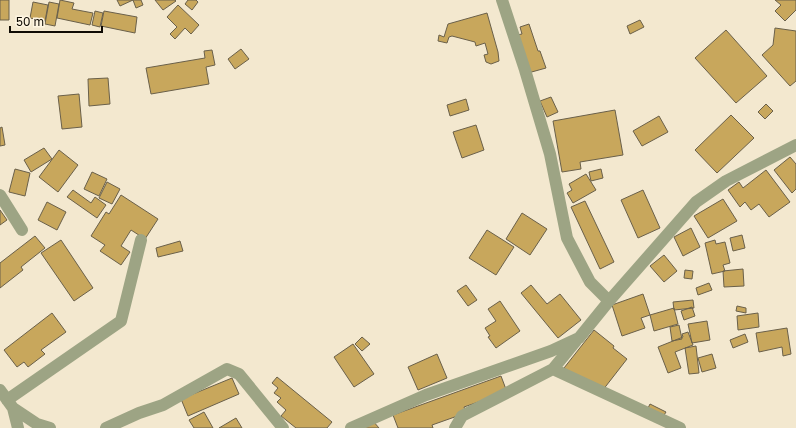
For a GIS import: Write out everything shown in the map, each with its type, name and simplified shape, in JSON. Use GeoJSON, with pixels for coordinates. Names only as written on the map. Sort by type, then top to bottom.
{"type":"FeatureCollection","features":[{"type":"Feature","properties":{"kind":"street"},"geometry":{"type":"LineString","coordinates":[[502,0],[550,154],[567,238],[590,282],[609,301]]}},
{"type":"Feature","properties":{"kind":"street"},"geometry":{"type":"LineString","coordinates":[[455,428],[462,416],[553,369],[609,301],[696,202],[726,181],[796,145]]}},
{"type":"Feature","properties":{"kind":"street"},"geometry":{"type":"LineString","coordinates":[[0,195],[22,230]]}},
{"type":"Feature","properties":{"kind":"street"},"geometry":{"type":"LineString","coordinates":[[10,404],[121,321],[141,240]]}},
{"type":"Feature","properties":{"kind":"street"},"geometry":{"type":"LineString","coordinates":[[351,428],[426,395],[551,352],[579,338]]}},
{"type":"Feature","properties":{"kind":"street"},"geometry":{"type":"LineString","coordinates":[[106,428],[139,413],[163,405],[227,369],[239,374],[282,428]]}},
{"type":"Feature","properties":{"kind":"street"},"geometry":{"type":"LineString","coordinates":[[553,369],[680,428]]}},
{"type":"Feature","properties":{"kind":"street"},"geometry":{"type":"LineString","coordinates":[[0,390],[10,404],[18,428]]}},
{"type":"Feature","properties":{"kind":"street"},"geometry":{"type":"LineString","coordinates":[[10,404],[37,424],[50,428]]}},
{"type":"Feature","properties":{"kind":"building"},"geometry":{"type":"Polygon","coordinates":[[[0,0],[9,0],[9,20],[0,20],[0,0]]]}},
{"type":"Feature","properties":{"kind":"building"},"geometry":{"type":"Polygon","coordinates":[[[60,0],[74,3],[72,9],[93,13],[90,25],[57,18],[60,0]]]}},
{"type":"Feature","properties":{"kind":"building"},"geometry":{"type":"Polygon","coordinates":[[[117,0],[133,0],[120,6],[117,0]]]}},
{"type":"Feature","properties":{"kind":"building"},"geometry":{"type":"Polygon","coordinates":[[[133,0],[141,0],[143,5],[136,8],[133,0]]]}},
{"type":"Feature","properties":{"kind":"building"},"geometry":{"type":"Polygon","coordinates":[[[155,0],[175,0],[176,1],[163,10],[155,0]]]}},
{"type":"Feature","properties":{"kind":"building"},"geometry":{"type":"Polygon","coordinates":[[[188,0],[196,0],[198,2],[192,10],[185,4],[188,0]]]}},
{"type":"Feature","properties":{"kind":"building"},"geometry":{"type":"Polygon","coordinates":[[[775,0],[796,0],[796,10],[785,21],[775,11],[781,5],[775,0]]]}},
{"type":"Feature","properties":{"kind":"building"},"geometry":{"type":"Polygon","coordinates":[[[33,2],[48,5],[45,21],[30,18],[33,2]]]}},
{"type":"Feature","properties":{"kind":"building"},"geometry":{"type":"Polygon","coordinates":[[[49,2],[59,4],[55,26],[45,24],[49,2]]]}},
{"type":"Feature","properties":{"kind":"building"},"geometry":{"type":"Polygon","coordinates":[[[178,5],[199,25],[191,34],[185,28],[175,39],[170,34],[177,27],[167,17],[178,5]]]}},
{"type":"Feature","properties":{"kind":"building"},"geometry":{"type":"Polygon","coordinates":[[[95,11],[103,13],[100,27],[92,25],[95,11]]]}},
{"type":"Feature","properties":{"kind":"building"},"geometry":{"type":"Polygon","coordinates":[[[104,11],[137,17],[135,33],[101,26],[104,11]]]}},
{"type":"Feature","properties":{"kind":"building"},"geometry":{"type":"Polygon","coordinates":[[[487,13],[498,52],[499,61],[491,64],[486,62],[484,55],[488,54],[485,43],[476,46],[475,42],[452,36],[449,37],[447,43],[438,41],[439,35],[444,37],[448,24],[487,13]]]}},
{"type":"Feature","properties":{"kind":"building"},"geometry":{"type":"Polygon","coordinates":[[[640,20],[644,27],[630,34],[627,26],[640,20]]]}},
{"type":"Feature","properties":{"kind":"building"},"geometry":{"type":"Polygon","coordinates":[[[529,24],[538,51],[540,51],[546,68],[528,73],[517,35],[522,34],[520,27],[529,24]]]}},
{"type":"Feature","properties":{"kind":"building"},"geometry":{"type":"Polygon","coordinates":[[[775,28],[796,31],[796,81],[790,86],[762,55],[773,45],[775,28]]]}},
{"type":"Feature","properties":{"kind":"building"},"geometry":{"type":"Polygon","coordinates":[[[726,30],[767,76],[736,103],[695,58],[726,30]]]}},
{"type":"Feature","properties":{"kind":"building"},"geometry":{"type":"Polygon","coordinates":[[[241,49],[249,59],[235,69],[228,59],[241,49]]]}},
{"type":"Feature","properties":{"kind":"building"},"geometry":{"type":"Polygon","coordinates":[[[212,50],[215,65],[206,67],[209,84],[151,94],[146,68],[205,58],[204,51],[212,50]]]}},
{"type":"Feature","properties":{"kind":"building"},"geometry":{"type":"Polygon","coordinates":[[[108,78],[110,104],[89,106],[88,79],[108,78]]]}},
{"type":"Feature","properties":{"kind":"building"},"geometry":{"type":"Polygon","coordinates":[[[79,94],[82,127],[62,129],[58,96],[79,94]]]}},
{"type":"Feature","properties":{"kind":"building"},"geometry":{"type":"Polygon","coordinates":[[[551,97],[558,112],[547,117],[540,101],[551,97]]]}},
{"type":"Feature","properties":{"kind":"building"},"geometry":{"type":"Polygon","coordinates":[[[466,99],[469,110],[450,116],[447,105],[466,99]]]}},
{"type":"Feature","properties":{"kind":"building"},"geometry":{"type":"Polygon","coordinates":[[[766,104],[773,111],[765,119],[758,112],[766,104]]]}},
{"type":"Feature","properties":{"kind":"building"},"geometry":{"type":"Polygon","coordinates":[[[615,110],[623,155],[580,162],[581,169],[562,172],[553,121],[615,110]]]}},
{"type":"Feature","properties":{"kind":"building"},"geometry":{"type":"Polygon","coordinates":[[[731,115],[754,138],[717,173],[695,150],[731,115]]]}},
{"type":"Feature","properties":{"kind":"building"},"geometry":{"type":"Polygon","coordinates":[[[659,116],[668,132],[642,146],[633,131],[659,116]]]}},
{"type":"Feature","properties":{"kind":"building"},"geometry":{"type":"Polygon","coordinates":[[[476,125],[484,150],[462,158],[453,132],[476,125]]]}},
{"type":"Feature","properties":{"kind":"building"},"geometry":{"type":"Polygon","coordinates":[[[2,127],[5,145],[0,146],[0,128],[2,127]]]}},
{"type":"Feature","properties":{"kind":"building"},"geometry":{"type":"Polygon","coordinates":[[[44,148],[52,159],[31,172],[24,160],[44,148]]]}},
{"type":"Feature","properties":{"kind":"building"},"geometry":{"type":"Polygon","coordinates":[[[59,150],[78,165],[58,192],[39,177],[59,150]]]}},
{"type":"Feature","properties":{"kind":"building"},"geometry":{"type":"Polygon","coordinates":[[[790,157],[796,164],[796,189],[792,193],[774,170],[790,157]]]}},
{"type":"Feature","properties":{"kind":"building"},"geometry":{"type":"Polygon","coordinates":[[[15,169],[30,173],[25,196],[9,192],[15,169]]]}},
{"type":"Feature","properties":{"kind":"building"},"geometry":{"type":"Polygon","coordinates":[[[601,169],[603,178],[591,181],[589,172],[601,169]]]}},
{"type":"Feature","properties":{"kind":"building"},"geometry":{"type":"Polygon","coordinates":[[[766,170],[790,202],[769,217],[759,204],[751,210],[745,202],[740,207],[728,190],[739,182],[743,188],[766,170]]]}},
{"type":"Feature","properties":{"kind":"building"},"geometry":{"type":"Polygon","coordinates":[[[92,172],[107,179],[99,196],[84,189],[92,172]]]}},
{"type":"Feature","properties":{"kind":"building"},"geometry":{"type":"Polygon","coordinates":[[[586,174],[596,190],[573,203],[567,193],[572,190],[569,184],[586,174]]]}},
{"type":"Feature","properties":{"kind":"building"},"geometry":{"type":"Polygon","coordinates":[[[107,182],[120,189],[112,204],[99,198],[107,182]]]}},
{"type":"Feature","properties":{"kind":"building"},"geometry":{"type":"Polygon","coordinates":[[[73,190],[91,203],[95,197],[106,205],[97,218],[67,197],[73,190]]]}},
{"type":"Feature","properties":{"kind":"building"},"geometry":{"type":"Polygon","coordinates":[[[643,190],[660,228],[638,238],[621,200],[643,190]]]}},
{"type":"Feature","properties":{"kind":"building"},"geometry":{"type":"Polygon","coordinates":[[[121,195],[158,219],[145,239],[131,230],[121,246],[130,252],[121,265],[100,251],[105,245],[91,236],[106,212],[109,214],[121,195]]]}},
{"type":"Feature","properties":{"kind":"building"},"geometry":{"type":"Polygon","coordinates":[[[723,199],[737,221],[708,238],[694,216],[723,199]]]}},
{"type":"Feature","properties":{"kind":"building"},"geometry":{"type":"Polygon","coordinates":[[[585,201],[614,262],[600,269],[571,207],[585,201]]]}},
{"type":"Feature","properties":{"kind":"building"},"geometry":{"type":"Polygon","coordinates":[[[47,202],[66,212],[57,230],[38,220],[47,202]]]}},
{"type":"Feature","properties":{"kind":"building"},"geometry":{"type":"Polygon","coordinates":[[[0,210],[7,220],[0,225],[0,210]]]}},
{"type":"Feature","properties":{"kind":"building"},"geometry":{"type":"Polygon","coordinates":[[[522,213],[547,229],[530,255],[506,239],[522,213]]]}},
{"type":"Feature","properties":{"kind":"building"},"geometry":{"type":"Polygon","coordinates":[[[691,228],[700,247],[683,256],[674,237],[691,228]]]}},
{"type":"Feature","properties":{"kind":"building"},"geometry":{"type":"Polygon","coordinates":[[[487,230],[514,247],[496,275],[469,258],[487,230]]]}},
{"type":"Feature","properties":{"kind":"building"},"geometry":{"type":"Polygon","coordinates":[[[742,235],[745,248],[733,251],[730,238],[742,235]]]}},
{"type":"Feature","properties":{"kind":"building"},"geometry":{"type":"Polygon","coordinates":[[[35,236],[45,248],[21,267],[23,270],[0,288],[0,263],[35,236]]]}},
{"type":"Feature","properties":{"kind":"building"},"geometry":{"type":"Polygon","coordinates":[[[61,240],[93,288],[74,301],[41,253],[61,240]]]}},
{"type":"Feature","properties":{"kind":"building"},"geometry":{"type":"Polygon","coordinates":[[[715,240],[716,244],[725,242],[730,263],[723,265],[725,271],[712,274],[705,243],[715,240]]]}},
{"type":"Feature","properties":{"kind":"building"},"geometry":{"type":"Polygon","coordinates":[[[180,241],[183,251],[158,257],[156,248],[180,241]]]}},
{"type":"Feature","properties":{"kind":"building"},"geometry":{"type":"Polygon","coordinates":[[[664,255],[677,271],[664,282],[650,266],[664,255]]]}},
{"type":"Feature","properties":{"kind":"building"},"geometry":{"type":"Polygon","coordinates":[[[743,269],[744,286],[724,287],[723,271],[743,269]]]}},
{"type":"Feature","properties":{"kind":"building"},"geometry":{"type":"Polygon","coordinates":[[[685,270],[693,271],[692,279],[684,278],[685,270]]]}},
{"type":"Feature","properties":{"kind":"building"},"geometry":{"type":"Polygon","coordinates":[[[709,283],[712,290],[698,295],[696,288],[709,283]]]}},
{"type":"Feature","properties":{"kind":"building"},"geometry":{"type":"Polygon","coordinates":[[[466,285],[477,300],[468,306],[457,291],[466,285]]]}},
{"type":"Feature","properties":{"kind":"building"},"geometry":{"type":"Polygon","coordinates":[[[531,285],[547,304],[560,294],[581,320],[558,338],[521,293],[531,285]]]}},
{"type":"Feature","properties":{"kind":"building"},"geometry":{"type":"Polygon","coordinates":[[[643,294],[650,315],[641,318],[645,328],[622,336],[612,305],[643,294]]]}},
{"type":"Feature","properties":{"kind":"building"},"geometry":{"type":"Polygon","coordinates":[[[693,300],[694,308],[674,310],[673,302],[693,300]]]}},
{"type":"Feature","properties":{"kind":"building"},"geometry":{"type":"Polygon","coordinates":[[[500,301],[520,331],[496,348],[488,337],[490,336],[485,328],[496,321],[488,309],[500,301]]]}},
{"type":"Feature","properties":{"kind":"building"},"geometry":{"type":"Polygon","coordinates":[[[737,306],[746,308],[746,313],[736,311],[737,306]]]}},
{"type":"Feature","properties":{"kind":"building"},"geometry":{"type":"Polygon","coordinates":[[[692,307],[695,316],[684,320],[681,311],[692,307]]]}},
{"type":"Feature","properties":{"kind":"building"},"geometry":{"type":"Polygon","coordinates":[[[674,308],[678,324],[654,331],[650,315],[674,308]]]}},
{"type":"Feature","properties":{"kind":"building"},"geometry":{"type":"Polygon","coordinates":[[[52,313],[66,332],[41,350],[45,354],[28,367],[24,362],[17,367],[4,350],[52,313]]]}},
{"type":"Feature","properties":{"kind":"building"},"geometry":{"type":"Polygon","coordinates":[[[758,313],[759,327],[738,330],[737,316],[758,313]]]}},
{"type":"Feature","properties":{"kind":"building"},"geometry":{"type":"Polygon","coordinates":[[[707,321],[710,340],[692,343],[688,324],[707,321]]]}},
{"type":"Feature","properties":{"kind":"building"},"geometry":{"type":"Polygon","coordinates":[[[679,325],[682,339],[672,341],[670,327],[679,325]]]}},
{"type":"Feature","properties":{"kind":"building"},"geometry":{"type":"Polygon","coordinates":[[[787,328],[791,354],[783,356],[782,347],[759,352],[756,333],[787,328]]]}},
{"type":"Feature","properties":{"kind":"building"},"geometry":{"type":"Polygon","coordinates":[[[594,330],[627,359],[599,395],[564,368],[594,330]]]}},
{"type":"Feature","properties":{"kind":"building"},"geometry":{"type":"Polygon","coordinates":[[[688,332],[693,345],[675,352],[681,368],[668,373],[658,347],[683,337],[682,334],[688,332]]]}},
{"type":"Feature","properties":{"kind":"building"},"geometry":{"type":"Polygon","coordinates":[[[745,334],[748,342],[733,348],[730,340],[745,334]]]}},
{"type":"Feature","properties":{"kind":"building"},"geometry":{"type":"Polygon","coordinates":[[[362,337],[370,344],[362,351],[355,344],[362,337]]]}},
{"type":"Feature","properties":{"kind":"building"},"geometry":{"type":"Polygon","coordinates":[[[353,344],[374,374],[354,387],[334,357],[353,344]]]}},
{"type":"Feature","properties":{"kind":"building"},"geometry":{"type":"Polygon","coordinates":[[[696,346],[699,373],[689,374],[685,348],[696,346]]]}},
{"type":"Feature","properties":{"kind":"building"},"geometry":{"type":"Polygon","coordinates":[[[437,354],[447,378],[418,390],[408,367],[437,354]]]}},
{"type":"Feature","properties":{"kind":"building"},"geometry":{"type":"Polygon","coordinates":[[[712,354],[716,368],[702,372],[698,358],[712,354]]]}},
{"type":"Feature","properties":{"kind":"building"},"geometry":{"type":"Polygon","coordinates":[[[501,376],[507,392],[464,407],[466,413],[432,425],[433,428],[398,428],[393,415],[501,376]]]}},
{"type":"Feature","properties":{"kind":"building"},"geometry":{"type":"Polygon","coordinates":[[[277,377],[332,422],[327,428],[296,428],[281,416],[286,410],[277,402],[281,398],[274,393],[278,388],[272,383],[277,377]]]}},
{"type":"Feature","properties":{"kind":"building"},"geometry":{"type":"Polygon","coordinates":[[[232,378],[239,394],[188,416],[181,399],[232,378]]]}},
{"type":"Feature","properties":{"kind":"building"},"geometry":{"type":"Polygon","coordinates":[[[650,404],[666,412],[661,420],[646,412],[650,404]]]}},
{"type":"Feature","properties":{"kind":"building"},"geometry":{"type":"Polygon","coordinates":[[[204,412],[213,428],[194,428],[189,420],[204,412]]]}},
{"type":"Feature","properties":{"kind":"building"},"geometry":{"type":"Polygon","coordinates":[[[236,418],[242,428],[219,428],[236,418]]]}},
{"type":"Feature","properties":{"kind":"building"},"geometry":{"type":"Polygon","coordinates":[[[373,421],[379,428],[363,428],[373,421]]]}}]}
